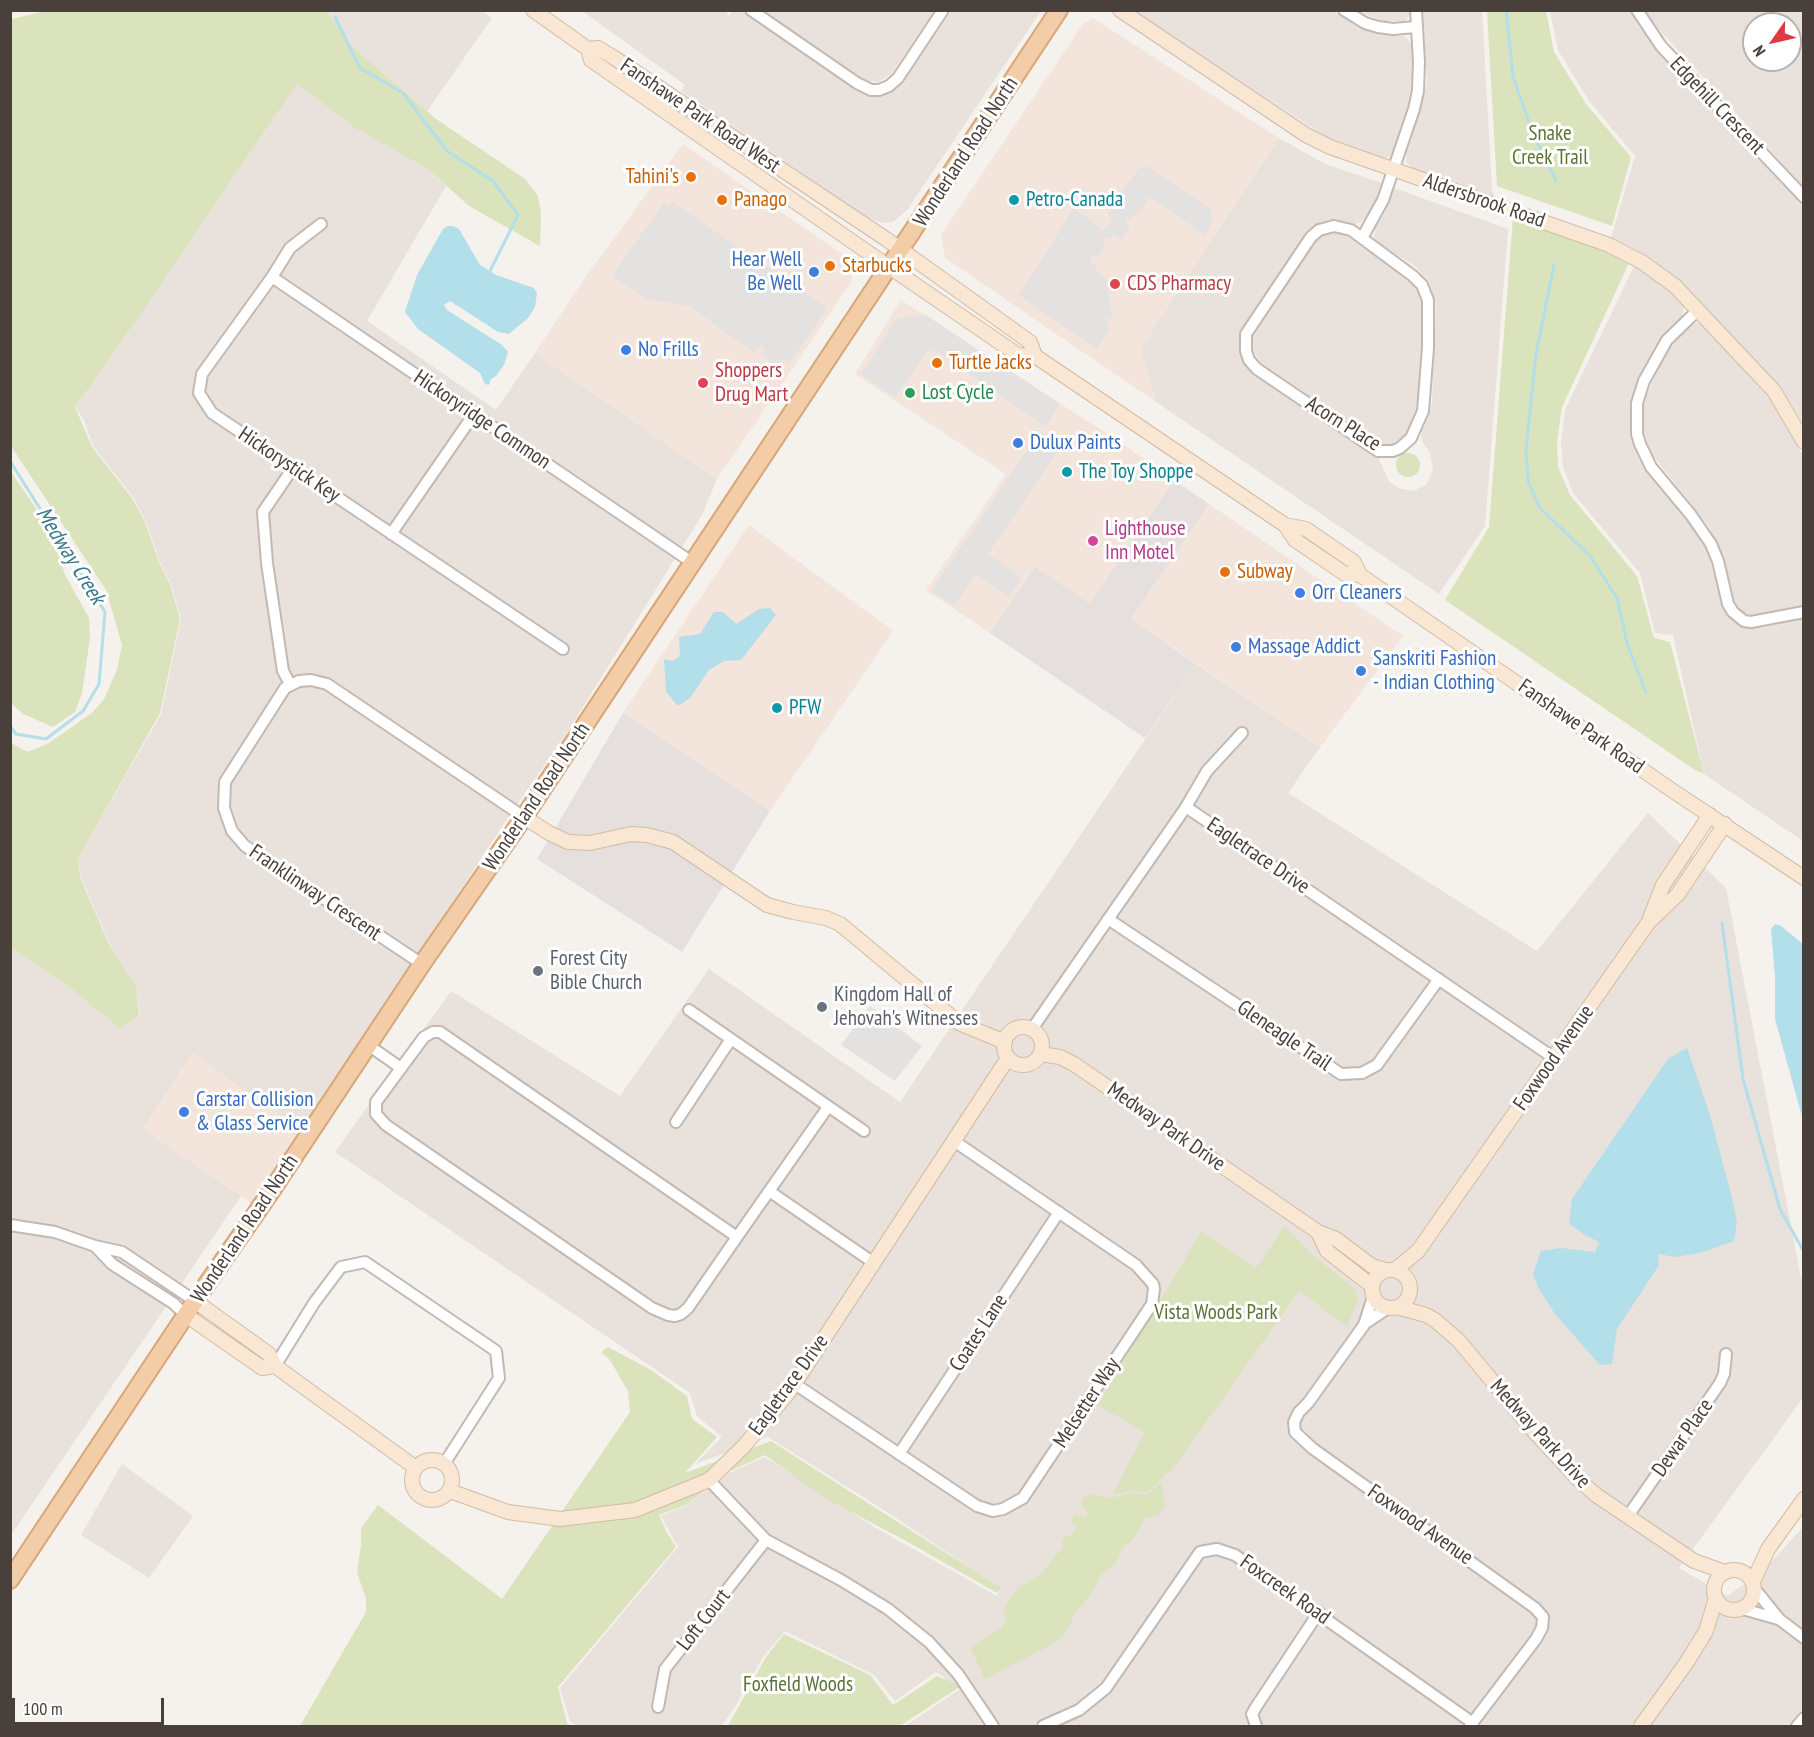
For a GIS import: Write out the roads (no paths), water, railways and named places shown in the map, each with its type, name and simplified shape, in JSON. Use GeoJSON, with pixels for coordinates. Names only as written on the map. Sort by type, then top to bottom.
{"type":"FeatureCollection","features":[{"type":"Feature","properties":{"kind":"main road","name":"Wonderland Road North"},"geometry":{"type":"LineString","coordinates":[[10,1580],[422,964],[524,817],[1059,10]]}},
{"type":"Feature","properties":{"kind":"street","name":"Fanshawe Park Road West"},"geometry":{"type":"LineString","coordinates":[[533,10],[588,49],[591,60],[889,267]]}},
{"type":"Feature","properties":{"kind":"street"},"geometry":{"type":"LineString","coordinates":[[751,10],[857,83],[871,90],[879,90],[889,86],[898,78],[943,10]]}},
{"type":"Feature","properties":{"kind":"street","name":"Aldersbrook Road"},"geometry":{"type":"LineString","coordinates":[[1120,10],[1306,135],[1330,147],[1609,244],[1659,273],[1675,286],[1774,391],[1803,442]]}},
{"type":"Feature","properties":{"kind":"street"},"geometry":{"type":"LineString","coordinates":[[1344,10],[1365,23],[1378,27],[1394,29],[1416,27]]}},
{"type":"Feature","properties":{"kind":"street"},"geometry":{"type":"LineString","coordinates":[[1362,238],[1383,200],[1418,91],[1416,10]]}},
{"type":"Feature","properties":{"kind":"street","name":"Edgehill Crescent"},"geometry":{"type":"LineString","coordinates":[[1637,10],[1661,46],[1803,197]]}},
{"type":"Feature","properties":{"kind":"street","name":"Fanshawe Park Road West"},"geometry":{"type":"LineString","coordinates":[[588,49],[598,48],[613,57],[900,250]]}},
{"type":"Feature","properties":{"kind":"street","name":"Hickorystick Key"},"geometry":{"type":"LineString","coordinates":[[321,224],[294,243],[202,374],[199,393],[212,413],[563,650]]}},
{"type":"Feature","properties":{"kind":"street","name":"Acorn Place"},"geometry":{"type":"LineString","coordinates":[[1334,226],[1351,230],[1362,238],[1413,276],[1422,285],[1428,300],[1428,348],[1423,411],[1411,438],[1393,451],[1378,451],[1257,369],[1249,360],[1246,351],[1246,334],[1311,237],[1320,230],[1334,226]]}},
{"type":"Feature","properties":{"kind":"street","name":"Fanshawe Park Road"},"geometry":{"type":"LineString","coordinates":[[900,250],[1030,342],[1035,356]]}},
{"type":"Feature","properties":{"kind":"street","name":"Fanshawe Park Road"},"geometry":{"type":"LineString","coordinates":[[889,267],[1018,355],[1035,356],[1285,525],[1295,540],[1345,574],[1360,575],[1803,878]]}},
{"type":"Feature","properties":{"kind":"street","name":"Hickoryridge Common"},"geometry":{"type":"LineString","coordinates":[[272,277],[693,563]]}},
{"type":"Feature","properties":{"kind":"street"},"geometry":{"type":"LineString","coordinates":[[1698,310],[1667,340],[1644,381],[1637,403],[1637,434],[1640,444],[1651,467],[1691,515],[1711,544],[1718,561],[1728,604],[1733,612],[1744,621],[1751,622],[1803,612]]}},
{"type":"Feature","properties":{"kind":"street"},"geometry":{"type":"LineString","coordinates":[[391,534],[474,414]]}},
{"type":"Feature","properties":{"kind":"street"},"geometry":{"type":"LineString","coordinates":[[293,468],[263,512],[267,563],[283,671],[290,684],[311,680],[327,684],[524,817],[568,842],[590,843],[632,834],[647,835],[673,842],[767,905],[826,918],[840,924],[959,1023],[1005,1042]]}},
{"type":"Feature","properties":{"kind":"street","name":"Franklinway Crescent"},"geometry":{"type":"LineString","coordinates":[[290,684],[285,688],[225,782],[224,808],[232,831],[245,846],[422,964]]}},
{"type":"Feature","properties":{"kind":"street"},"geometry":{"type":"LineString","coordinates":[[1186,807],[1207,771],[1242,733]]}},
{"type":"Feature","properties":{"kind":"street","name":"Eagletrace Drive"},"geometry":{"type":"LineString","coordinates":[[1032,1029],[1186,807],[1554,1058]]}},
{"type":"Feature","properties":{"kind":"street","name":"Foxwood Avenue"},"geometry":{"type":"LineString","coordinates":[[1648,923],[1664,885],[1710,815]]}},
{"type":"Feature","properties":{"kind":"street","name":"Foxwood Avenue"},"geometry":{"type":"LineString","coordinates":[[1409,1285],[1418,1251],[1648,923],[1678,894],[1725,824]]}},
{"type":"Feature","properties":{"kind":"street","name":"Gleneagle Trail"},"geometry":{"type":"LineString","coordinates":[[1108,919],[1341,1074],[1362,1073],[1377,1065],[1439,979]]}},
{"type":"Feature","properties":{"kind":"street"},"geometry":{"type":"LineString","coordinates":[[689,1010],[864,1131]]}},
{"type":"Feature","properties":{"kind":"street"},"geometry":{"type":"LineString","coordinates":[[1017,1028],[1032,1029],[1041,1040],[1040,1054],[1029,1064],[1021,1065],[1008,1058],[1005,1042],[1011,1031],[1017,1028]]}},
{"type":"Feature","properties":{"kind":"street"},"geometry":{"type":"LineString","coordinates":[[737,1238],[440,1032],[424,1037],[376,1102],[376,1114],[386,1125],[661,1313],[675,1316],[688,1308],[737,1238],[769,1191],[828,1107]]}},
{"type":"Feature","properties":{"kind":"street"},"geometry":{"type":"LineString","coordinates":[[676,1122],[731,1039]]}},
{"type":"Feature","properties":{"kind":"street"},"geometry":{"type":"LineString","coordinates":[[368,1045],[401,1068]]}},
{"type":"Feature","properties":{"kind":"street","name":"Medway Park Drive"},"geometry":{"type":"LineString","coordinates":[[1040,1054],[1060,1057],[1074,1064],[1318,1232],[1336,1239],[1372,1266],[1390,1270]]}},
{"type":"Feature","properties":{"kind":"street","name":"Eagletrace Drive"},"geometry":{"type":"LineString","coordinates":[[450,1491],[508,1512],[560,1519],[635,1510],[710,1480],[744,1446],[795,1384],[1008,1058]]}},
{"type":"Feature","properties":{"kind":"street","name":"Melsetter Way"},"geometry":{"type":"LineString","coordinates":[[795,1384],[977,1506],[993,1511],[1012,1506],[1023,1498],[1152,1304],[1153,1284],[1136,1265],[954,1141]]}},
{"type":"Feature","properties":{"kind":"street"},"geometry":{"type":"LineString","coordinates":[[769,1191],[874,1263]]}},
{"type":"Feature","properties":{"kind":"street","name":"Coates Lane"},"geometry":{"type":"LineString","coordinates":[[899,1454],[1059,1212]]}},
{"type":"Feature","properties":{"kind":"street"},"geometry":{"type":"LineString","coordinates":[[10,1225],[55,1232],[94,1246],[122,1252],[191,1308],[269,1354],[275,1366],[416,1468]]}},
{"type":"Feature","properties":{"kind":"street","name":"Medway Park Drive"},"geometry":{"type":"LineString","coordinates":[[1318,1232],[1327,1251],[1372,1292]]}},
{"type":"Feature","properties":{"kind":"street"},"geometry":{"type":"LineString","coordinates":[[94,1246],[112,1264],[173,1303],[191,1308]]}},
{"type":"Feature","properties":{"kind":"street","name":"Foxwood Avenue"},"geometry":{"type":"LineString","coordinates":[[1390,1270],[1418,1251]]}},
{"type":"Feature","properties":{"kind":"street"},"geometry":{"type":"LineString","coordinates":[[275,1366],[314,1303],[341,1268],[365,1262],[496,1351],[499,1378],[444,1464]]}},
{"type":"Feature","properties":{"kind":"street"},"geometry":{"type":"LineString","coordinates":[[1390,1270],[1405,1276],[1409,1285],[1406,1300],[1393,1307],[1377,1302],[1372,1292],[1376,1276],[1390,1270]]}},
{"type":"Feature","properties":{"kind":"street","name":"Medway Park Drive"},"geometry":{"type":"LineString","coordinates":[[1409,1285],[1426,1315]]}},
{"type":"Feature","properties":{"kind":"street","name":"Foxwood Avenue"},"geometry":{"type":"LineString","coordinates":[[1372,1292],[1364,1324],[1308,1403],[1299,1412],[1294,1422],[1295,1432],[1312,1448],[1535,1608],[1543,1617],[1542,1628],[1536,1639],[1472,1725]]}},
{"type":"Feature","properties":{"kind":"street","name":"Foxwood Avenue"},"geometry":{"type":"LineString","coordinates":[[1364,1324],[1393,1307]]}},
{"type":"Feature","properties":{"kind":"street","name":"Medway Park Drive"},"geometry":{"type":"LineString","coordinates":[[1393,1307],[1426,1315],[1459,1341],[1532,1429],[1596,1495],[1694,1561],[1732,1571]]}},
{"type":"Feature","properties":{"kind":"street","name":"Dewar Place"},"geometry":{"type":"LineString","coordinates":[[1628,1516],[1720,1383],[1724,1374],[1726,1354]]}},
{"type":"Feature","properties":{"kind":"street"},"geometry":{"type":"LineString","coordinates":[[434,1460],[444,1464],[453,1478],[450,1491],[439,1499],[421,1497],[413,1486],[412,1480],[416,1468],[427,1461],[434,1460]]}},
{"type":"Feature","properties":{"kind":"street"},"geometry":{"type":"LineString","coordinates":[[710,1480],[766,1540],[841,1580],[888,1609],[929,1642],[958,1674],[993,1726]]}},
{"type":"Feature","properties":{"kind":"street"},"geometry":{"type":"LineString","coordinates":[[1706,1631],[1752,1600],[1753,1585],[1768,1549],[1803,1499]]}},
{"type":"Feature","properties":{"kind":"street","name":"Loft Court"},"geometry":{"type":"LineString","coordinates":[[658,1707],[665,1669],[766,1540]]}},
{"type":"Feature","properties":{"kind":"street","name":"Foxcreek Road"},"geometry":{"type":"LineString","coordinates":[[1043,1726],[1078,1710],[1106,1688],[1200,1552],[1217,1549],[1235,1555],[1319,1612],[1472,1725]]}},
{"type":"Feature","properties":{"kind":"street"},"geometry":{"type":"LineString","coordinates":[[1641,1726],[1687,1662],[1706,1631],[1720,1576],[1768,1549]]}},
{"type":"Feature","properties":{"kind":"street","name":"Medway Park Drive"},"geometry":{"type":"LineString","coordinates":[[1694,1561],[1715,1592]]}},
{"type":"Feature","properties":{"kind":"street"},"geometry":{"type":"LineString","coordinates":[[1732,1571],[1749,1577],[1779,1619],[1803,1638]]}},
{"type":"Feature","properties":{"kind":"street"},"geometry":{"type":"LineString","coordinates":[[1715,1592],[1725,1608],[1779,1619]]}},
{"type":"Feature","properties":{"kind":"street"},"geometry":{"type":"LineString","coordinates":[[1256,1726],[1252,1714],[1319,1612]]}},
{"type":"Feature","properties":{"kind":"street"},"geometry":{"type":"LineString","coordinates":[[1797,1726],[1803,1718]]}},
{"type":"Feature","properties":{"kind":"water"},"geometry":{"type":"Polygon","coordinates":[[[448,226],[459,229],[480,265],[496,275],[534,288],[537,293],[535,307],[528,318],[509,334],[498,332],[450,301],[444,305],[447,310],[502,345],[508,352],[504,365],[491,379],[489,385],[485,384],[480,373],[418,329],[405,312],[417,275],[443,229],[448,226]]]}},
{"type":"Feature","properties":{"kind":"water"},"geometry":{"type":"Polygon","coordinates":[[[770,608],[776,615],[741,660],[724,661],[709,670],[690,698],[678,706],[666,692],[664,659],[673,661],[680,656],[679,637],[700,634],[714,612],[723,612],[736,624],[759,609],[770,608]]]}},
{"type":"Feature","properties":{"kind":"water"},"geometry":{"type":"Polygon","coordinates":[[[1775,924],[1781,926],[1803,944],[1803,1120],[1775,1019],[1775,977],[1771,929],[1775,924]]]}},
{"type":"Feature","properties":{"kind":"water"},"geometry":{"type":"Polygon","coordinates":[[[1687,1048],[1710,1115],[1731,1194],[1737,1222],[1734,1241],[1700,1253],[1675,1257],[1658,1254],[1659,1265],[1617,1329],[1612,1364],[1600,1365],[1555,1314],[1533,1275],[1541,1251],[1561,1248],[1595,1252],[1599,1242],[1583,1234],[1569,1223],[1572,1199],[1668,1059],[1687,1048]]]}},
{"type":"Feature","properties":{"kind":"waterway"},"geometry":{"type":"LineString","coordinates":[[1506,10],[1513,77],[1534,136],[1556,181]]}},
{"type":"Feature","properties":{"kind":"waterway"},"geometry":{"type":"LineString","coordinates":[[335,17],[360,68],[403,93],[447,151],[493,181],[518,215],[490,271]]}},
{"type":"Feature","properties":{"kind":"waterway"},"geometry":{"type":"LineString","coordinates":[[1554,265],[1536,354],[1526,449],[1528,481],[1540,508],[1590,556],[1617,598],[1627,643],[1646,693]]}},
{"type":"Feature","properties":{"kind":"waterway","name":"Medway Creek"},"geometry":{"type":"LineString","coordinates":[[10,461],[105,612],[99,684],[83,711],[46,739],[16,734],[10,726]]}},
{"type":"Feature","properties":{"kind":"waterway"},"geometry":{"type":"LineString","coordinates":[[1722,923],[1743,1079],[1780,1209],[1804,1252]]}},
{"type":"Feature","properties":{"kind":"place","name":"Tahini's"},"geometry":{"type":"Point","coordinates":[691,177]}},
{"type":"Feature","properties":{"kind":"place","name":"Panago"},"geometry":{"type":"Point","coordinates":[722,200]}},
{"type":"Feature","properties":{"kind":"place","name":"Petro-Canada"},"geometry":{"type":"Point","coordinates":[1014,200]}},
{"type":"Feature","properties":{"kind":"place","name":"Starbucks"},"geometry":{"type":"Point","coordinates":[830,266]}},
{"type":"Feature","properties":{"kind":"place","name":"Hear Well Be Well"},"geometry":{"type":"Point","coordinates":[814,272]}},
{"type":"Feature","properties":{"kind":"place","name":"CDS Pharmacy"},"geometry":{"type":"Point","coordinates":[1115,284]}},
{"type":"Feature","properties":{"kind":"place","name":"No Frills"},"geometry":{"type":"Point","coordinates":[626,350]}},
{"type":"Feature","properties":{"kind":"place","name":"Turtle Jacks"},"geometry":{"type":"Point","coordinates":[937,363]}},
{"type":"Feature","properties":{"kind":"place","name":"Shoppers Drug Mart"},"geometry":{"type":"Point","coordinates":[703,383]}},
{"type":"Feature","properties":{"kind":"place","name":"Lost Cycle"},"geometry":{"type":"Point","coordinates":[910,393]}},
{"type":"Feature","properties":{"kind":"place","name":"Dulux Paints"},"geometry":{"type":"Point","coordinates":[1018,443]}},
{"type":"Feature","properties":{"kind":"place","name":"The Toy Shoppe"},"geometry":{"type":"Point","coordinates":[1067,472]}},
{"type":"Feature","properties":{"kind":"place","name":"Lighthouse Inn Motel"},"geometry":{"type":"Point","coordinates":[1093,541]}},
{"type":"Feature","properties":{"kind":"place","name":"Subway"},"geometry":{"type":"Point","coordinates":[1225,572]}},
{"type":"Feature","properties":{"kind":"place","name":"Orr Cleaners"},"geometry":{"type":"Point","coordinates":[1300,593]}},
{"type":"Feature","properties":{"kind":"place","name":"Massage Addict"},"geometry":{"type":"Point","coordinates":[1236,647]}},
{"type":"Feature","properties":{"kind":"place","name":"Sanskriti Fashion - Indian Clothing"},"geometry":{"type":"Point","coordinates":[1361,671]}},
{"type":"Feature","properties":{"kind":"place","name":"PFW"},"geometry":{"type":"Point","coordinates":[777,708]}},
{"type":"Feature","properties":{"kind":"place","name":"Forest City Bible Church"},"geometry":{"type":"Point","coordinates":[538,971]}},
{"type":"Feature","properties":{"kind":"place","name":"Kingdom Hall of Jehovah's Witnesses"},"geometry":{"type":"Point","coordinates":[822,1007]}},
{"type":"Feature","properties":{"kind":"place","name":"Carstar Collision & Glass Service"},"geometry":{"type":"Point","coordinates":[184,1112]}},
{"type":"Feature","properties":{"kind":"park label","name":"Snake Creek Trail"},"geometry":{"type":"Point","coordinates":[1550,146]}},
{"type":"Feature","properties":{"kind":"park label","name":"Vista Woods Park"},"geometry":{"type":"Point","coordinates":[1216,1313]}},
{"type":"Feature","properties":{"kind":"park label","name":"Foxfield Woods"},"geometry":{"type":"Point","coordinates":[798,1685]}}]}
